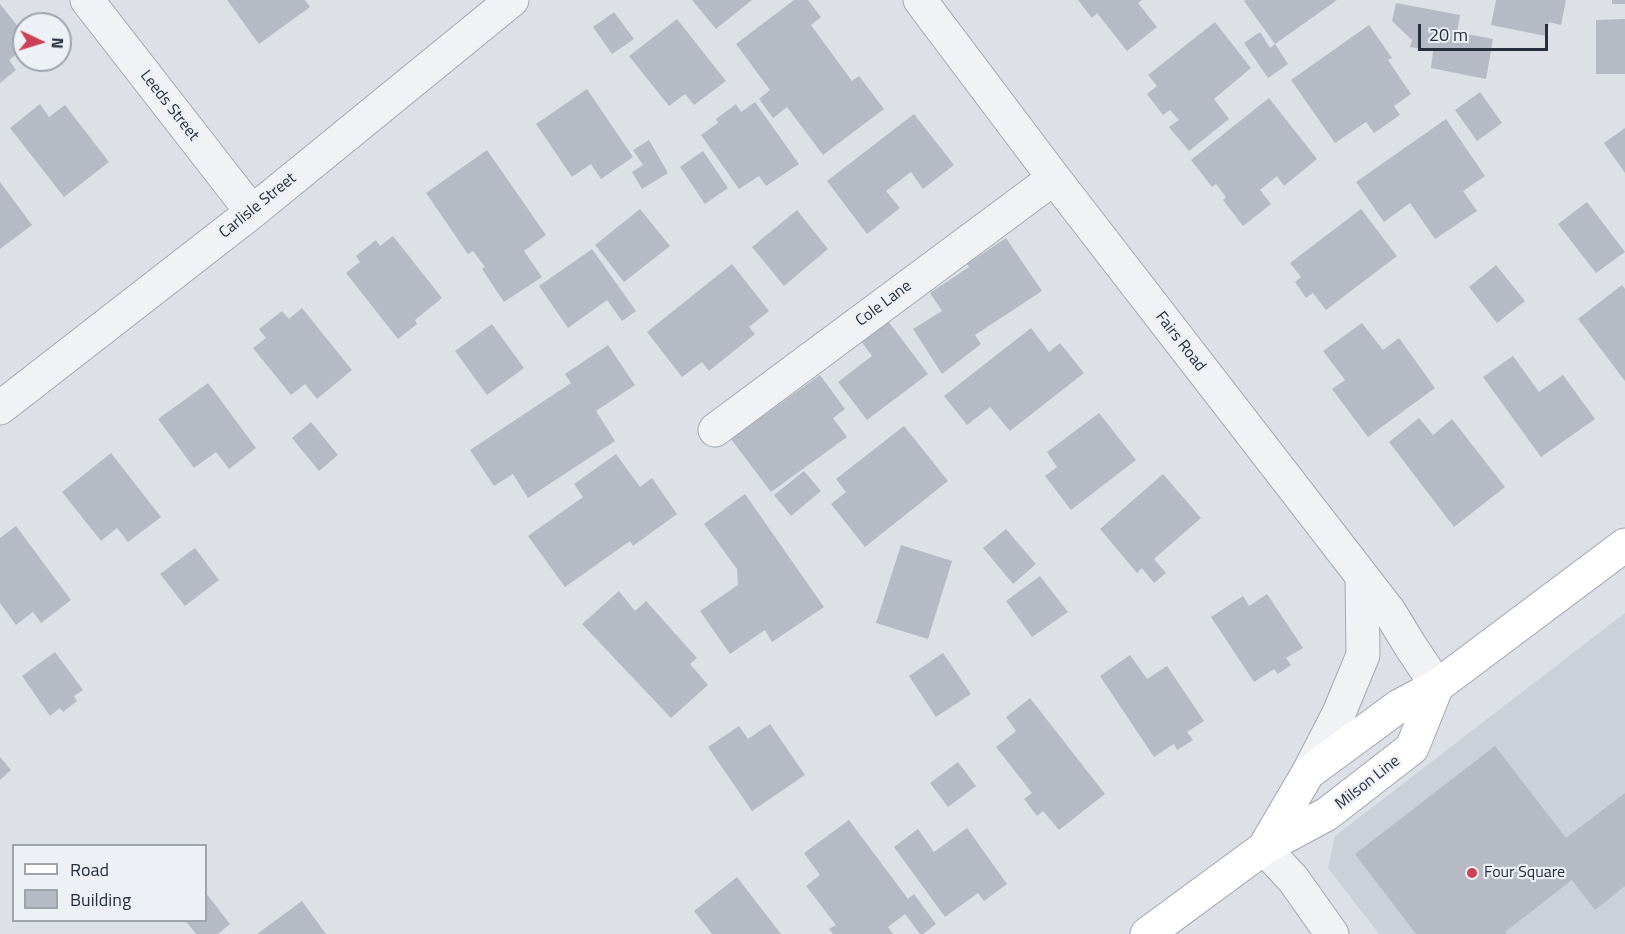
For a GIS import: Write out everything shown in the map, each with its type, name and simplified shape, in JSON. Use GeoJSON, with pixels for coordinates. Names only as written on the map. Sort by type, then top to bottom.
{"type":"FeatureCollection","features":[{"type":"Feature","properties":{"kind":"main road","name":"Milson Line"},"geometry":{"type":"LineString","coordinates":[[1264,848],[1308,773],[1399,706],[1437,686],[1625,545]]}},
{"type":"Feature","properties":{"kind":"main road","name":"Milson Line"},"geometry":{"type":"LineString","coordinates":[[1147,934],[1264,848],[1327,814],[1412,748],[1437,686]]}},
{"type":"Feature","properties":{"kind":"street","name":"Leeds Street"},"geometry":{"type":"LineString","coordinates":[[87,0],[252,212]]}},
{"type":"Feature","properties":{"kind":"street","name":"Carlisle Street"},"geometry":{"type":"LineString","coordinates":[[0,408],[252,212],[512,0]]}},
{"type":"Feature","properties":{"kind":"street","name":"Fairs Road"},"geometry":{"type":"LineString","coordinates":[[920,0],[1053,178],[1389,611],[1437,686]]}},
{"type":"Feature","properties":{"kind":"street","name":"Cole Lane"},"geometry":{"type":"LineString","coordinates":[[715,430],[1053,178]]}},
{"type":"Feature","properties":{"kind":"street"},"geometry":{"type":"LineString","coordinates":[[1308,773],[1339,713],[1363,655],[1362,576]]}},
{"type":"Feature","properties":{"kind":"street"},"geometry":{"type":"LineString","coordinates":[[1264,848],[1293,879],[1332,934]]}},
{"type":"Feature","properties":{"kind":"shaded area"},"geometry":{"type":"Polygon","coordinates":[[[1625,613],[1625,934],[1379,934],[1328,868],[1335,836],[1625,613]]]}},
{"type":"Feature","properties":{"kind":"building"},"geometry":{"type":"Polygon","coordinates":[[[227,0],[305,0],[310,7],[259,44],[227,0]]]}},
{"type":"Feature","properties":{"kind":"building"},"geometry":{"type":"Polygon","coordinates":[[[692,0],[752,0],[716,29],[692,0]]]}},
{"type":"Feature","properties":{"kind":"building"},"geometry":{"type":"Polygon","coordinates":[[[794,0],[808,0],[821,17],[811,25],[852,81],[859,76],[884,109],[823,155],[787,107],[773,118],[759,99],[770,90],[736,44],[794,0]]]}},
{"type":"Feature","properties":{"kind":"building"},"geometry":{"type":"Polygon","coordinates":[[[1078,0],[1142,0],[1138,3],[1157,27],[1127,51],[1097,13],[1092,18],[1078,0]]]}},
{"type":"Feature","properties":{"kind":"building"},"geometry":{"type":"Polygon","coordinates":[[[1337,0],[1275,44],[1244,1],[1337,0]]]}},
{"type":"Feature","properties":{"kind":"building"},"geometry":{"type":"Polygon","coordinates":[[[1496,0],[1566,0],[1561,25],[1549,22],[1546,36],[1491,25],[1496,0]]]}},
{"type":"Feature","properties":{"kind":"building"},"geometry":{"type":"Polygon","coordinates":[[[1612,0],[1625,0],[1625,4],[1612,4],[1612,0]]]}},
{"type":"Feature","properties":{"kind":"building"},"geometry":{"type":"Polygon","coordinates":[[[1396,3],[1460,15],[1457,32],[1493,39],[1486,79],[1431,68],[1433,51],[1410,47],[1412,40],[1392,21],[1396,3]]]}},
{"type":"Feature","properties":{"kind":"building"},"geometry":{"type":"Polygon","coordinates":[[[0,4],[12,19],[12,58],[9,60],[14,72],[0,83],[0,4]]]}},
{"type":"Feature","properties":{"kind":"building"},"geometry":{"type":"Polygon","coordinates":[[[614,12],[634,39],[612,54],[593,27],[614,12]]]}},
{"type":"Feature","properties":{"kind":"building"},"geometry":{"type":"Polygon","coordinates":[[[677,19],[726,81],[694,105],[685,94],[669,106],[629,56],[677,19]]]}},
{"type":"Feature","properties":{"kind":"building"},"geometry":{"type":"Polygon","coordinates":[[[1625,19],[1625,74],[1596,74],[1596,20],[1625,19]]]}},
{"type":"Feature","properties":{"kind":"building"},"geometry":{"type":"Polygon","coordinates":[[[1215,22],[1251,68],[1214,99],[1229,119],[1189,151],[1169,127],[1179,120],[1170,110],[1163,115],[1147,94],[1157,86],[1148,75],[1215,22]]]}},
{"type":"Feature","properties":{"kind":"building"},"geometry":{"type":"Polygon","coordinates":[[[1369,25],[1392,58],[1388,60],[1411,94],[1394,106],[1400,115],[1374,133],[1366,122],[1335,143],[1291,80],[1369,25]]]}},
{"type":"Feature","properties":{"kind":"building"},"geometry":{"type":"Polygon","coordinates":[[[1260,32],[1270,48],[1275,44],[1288,64],[1268,78],[1244,43],[1260,32]]]}},
{"type":"Feature","properties":{"kind":"building"},"geometry":{"type":"Polygon","coordinates":[[[587,89],[633,157],[601,179],[591,164],[572,177],[536,124],[587,89]]]}},
{"type":"Feature","properties":{"kind":"building"},"geometry":{"type":"Polygon","coordinates":[[[1480,92],[1502,123],[1477,141],[1455,110],[1480,92]]]}},
{"type":"Feature","properties":{"kind":"building"},"geometry":{"type":"Polygon","coordinates":[[[1269,98],[1317,159],[1284,186],[1277,176],[1260,190],[1271,204],[1243,226],[1223,200],[1226,197],[1216,184],[1212,187],[1191,160],[1269,98]]]}},
{"type":"Feature","properties":{"kind":"building"},"geometry":{"type":"Polygon","coordinates":[[[755,102],[799,164],[766,186],[759,176],[739,189],[701,135],[718,123],[716,119],[736,104],[741,112],[755,102]]]}},
{"type":"Feature","properties":{"kind":"building"},"geometry":{"type":"Polygon","coordinates":[[[40,104],[49,117],[65,105],[109,162],[64,197],[10,128],[40,104]]]}},
{"type":"Feature","properties":{"kind":"building"},"geometry":{"type":"Polygon","coordinates":[[[914,114],[954,165],[923,189],[911,172],[886,191],[900,208],[867,234],[827,181],[914,114]]]}},
{"type":"Feature","properties":{"kind":"building"},"geometry":{"type":"Polygon","coordinates":[[[1446,119],[1485,176],[1463,191],[1477,211],[1435,239],[1410,203],[1384,222],[1356,182],[1446,119]]]}},
{"type":"Feature","properties":{"kind":"building"},"geometry":{"type":"Polygon","coordinates":[[[1625,128],[1625,173],[1604,143],[1625,128]]]}},
{"type":"Feature","properties":{"kind":"building"},"geometry":{"type":"Polygon","coordinates":[[[649,140],[668,173],[642,189],[632,172],[643,165],[633,150],[649,140]]]}},
{"type":"Feature","properties":{"kind":"building"},"geometry":{"type":"Polygon","coordinates":[[[487,150],[546,235],[524,251],[542,277],[504,302],[482,269],[485,267],[473,251],[468,254],[426,193],[487,150]]]}},
{"type":"Feature","properties":{"kind":"building"},"geometry":{"type":"Polygon","coordinates":[[[703,151],[728,188],[705,204],[680,167],[703,151]]]}},
{"type":"Feature","properties":{"kind":"building"},"geometry":{"type":"Polygon","coordinates":[[[0,182],[32,225],[0,249],[0,182]]]}},
{"type":"Feature","properties":{"kind":"building"},"geometry":{"type":"Polygon","coordinates":[[[1587,202],[1625,252],[1596,273],[1558,224],[1587,202]]]}},
{"type":"Feature","properties":{"kind":"building"},"geometry":{"type":"Polygon","coordinates":[[[640,209],[670,246],[624,282],[595,245],[640,209]]]}},
{"type":"Feature","properties":{"kind":"building"},"geometry":{"type":"Polygon","coordinates":[[[1361,209],[1397,256],[1326,310],[1313,293],[1306,298],[1295,282],[1301,277],[1290,263],[1361,209]]]}},
{"type":"Feature","properties":{"kind":"building"},"geometry":{"type":"Polygon","coordinates":[[[797,210],[828,249],[784,286],[752,247],[797,210]]]}},
{"type":"Feature","properties":{"kind":"building"},"geometry":{"type":"Polygon","coordinates":[[[393,236],[442,298],[415,320],[417,324],[398,339],[346,273],[360,262],[356,256],[376,240],[380,246],[393,236]]]}},
{"type":"Feature","properties":{"kind":"building"},"geometry":{"type":"Polygon","coordinates":[[[1006,238],[1042,291],[975,335],[981,344],[942,374],[913,329],[942,311],[930,293],[969,267],[967,264],[1006,238]]]}},
{"type":"Feature","properties":{"kind":"building"},"geometry":{"type":"Polygon","coordinates":[[[592,249],[636,311],[622,321],[607,300],[568,328],[539,286],[592,249]]]}},
{"type":"Feature","properties":{"kind":"building"},"geometry":{"type":"Polygon","coordinates":[[[732,264],[769,311],[749,327],[755,334],[709,371],[702,362],[682,377],[647,332],[732,264]]]}},
{"type":"Feature","properties":{"kind":"building"},"geometry":{"type":"Polygon","coordinates":[[[1496,265],[1525,301],[1497,323],[1469,287],[1496,265]]]}},
{"type":"Feature","properties":{"kind":"building"},"geometry":{"type":"Polygon","coordinates":[[[1622,285],[1625,289],[1625,381],[1578,319],[1622,285]]]}},
{"type":"Feature","properties":{"kind":"building"},"geometry":{"type":"Polygon","coordinates":[[[302,308],[352,370],[317,399],[305,384],[291,395],[253,348],[266,338],[259,329],[282,311],[289,319],[302,308]]]}},
{"type":"Feature","properties":{"kind":"building"},"geometry":{"type":"Polygon","coordinates":[[[888,321],[928,374],[867,420],[838,382],[872,356],[861,341],[888,321]]]}},
{"type":"Feature","properties":{"kind":"building"},"geometry":{"type":"Polygon","coordinates":[[[1362,323],[1383,350],[1399,338],[1435,388],[1368,437],[1332,389],[1345,380],[1323,351],[1362,323]]]}},
{"type":"Feature","properties":{"kind":"building"},"geometry":{"type":"Polygon","coordinates":[[[492,324],[524,368],[487,395],[455,351],[492,324]]]}},
{"type":"Feature","properties":{"kind":"building"},"geometry":{"type":"Polygon","coordinates":[[[1031,328],[1049,352],[1060,343],[1084,373],[1010,431],[990,407],[967,425],[944,396],[1031,328]]]}},
{"type":"Feature","properties":{"kind":"building"},"geometry":{"type":"Polygon","coordinates":[[[608,345],[635,385],[596,411],[615,441],[528,498],[513,474],[494,486],[470,450],[571,383],[565,374],[608,345]]]}},
{"type":"Feature","properties":{"kind":"building"},"geometry":{"type":"Polygon","coordinates":[[[1513,356],[1539,392],[1563,375],[1595,419],[1541,457],[1483,377],[1513,356]]]}},
{"type":"Feature","properties":{"kind":"building"},"geometry":{"type":"Polygon","coordinates":[[[820,375],[845,409],[833,418],[847,437],[771,492],[731,439],[820,375]]]}},
{"type":"Feature","properties":{"kind":"building"},"geometry":{"type":"Polygon","coordinates":[[[208,383],[256,448],[229,469],[216,452],[194,468],[158,419],[208,383]]]}},
{"type":"Feature","properties":{"kind":"building"},"geometry":{"type":"Polygon","coordinates":[[[1099,413],[1136,460],[1071,510],[1045,476],[1057,467],[1047,452],[1099,413]]]}},
{"type":"Feature","properties":{"kind":"building"},"geometry":{"type":"Polygon","coordinates":[[[1419,418],[1433,435],[1452,419],[1505,487],[1454,527],[1389,442],[1419,418]]]}},
{"type":"Feature","properties":{"kind":"building"},"geometry":{"type":"Polygon","coordinates":[[[311,422],[338,455],[319,471],[292,438],[311,422]]]}},
{"type":"Feature","properties":{"kind":"building"},"geometry":{"type":"Polygon","coordinates":[[[904,426],[948,481],[865,547],[831,504],[846,492],[836,479],[904,426]]]}},
{"type":"Feature","properties":{"kind":"building"},"geometry":{"type":"Polygon","coordinates":[[[111,453],[161,517],[128,542],[117,528],[101,541],[62,492],[111,453]]]}},
{"type":"Feature","properties":{"kind":"building"},"geometry":{"type":"Polygon","coordinates":[[[616,454],[640,487],[652,478],[677,514],[633,546],[630,541],[565,587],[528,536],[583,497],[574,484],[616,454]]]}},
{"type":"Feature","properties":{"kind":"building"},"geometry":{"type":"Polygon","coordinates":[[[804,471],[821,491],[791,516],[774,495],[804,471]]]}},
{"type":"Feature","properties":{"kind":"building"},"geometry":{"type":"Polygon","coordinates":[[[1163,474],[1201,518],[1154,559],[1166,573],[1154,583],[1142,568],[1137,573],[1100,529],[1163,474]]]}},
{"type":"Feature","properties":{"kind":"building"},"geometry":{"type":"Polygon","coordinates":[[[745,494],[824,607],[772,642],[765,630],[730,654],[700,611],[738,585],[737,569],[704,524],[745,494]]]}},
{"type":"Feature","properties":{"kind":"building"},"geometry":{"type":"Polygon","coordinates":[[[16,526],[71,600],[41,623],[33,612],[16,625],[0,603],[0,538],[16,526]]]}},
{"type":"Feature","properties":{"kind":"building"},"geometry":{"type":"Polygon","coordinates":[[[1006,529],[1036,564],[1013,584],[983,548],[1006,529]]]}},
{"type":"Feature","properties":{"kind":"building"},"geometry":{"type":"Polygon","coordinates":[[[901,545],[952,561],[928,639],[876,623],[901,545]]]}},
{"type":"Feature","properties":{"kind":"building"},"geometry":{"type":"Polygon","coordinates":[[[195,548],[219,580],[185,606],[160,574],[195,548]]]}},
{"type":"Feature","properties":{"kind":"building"},"geometry":{"type":"Polygon","coordinates":[[[1040,576],[1068,612],[1032,637],[1006,601],[1040,576]]]}},
{"type":"Feature","properties":{"kind":"building"},"geometry":{"type":"Polygon","coordinates":[[[619,591],[635,611],[646,601],[697,658],[690,664],[708,685],[671,718],[582,624],[619,591]]]}},
{"type":"Feature","properties":{"kind":"building"},"geometry":{"type":"Polygon","coordinates":[[[1267,594],[1303,648],[1286,658],[1291,665],[1278,674],[1274,669],[1254,682],[1211,617],[1243,596],[1249,606],[1267,594]]]}},
{"type":"Feature","properties":{"kind":"building"},"geometry":{"type":"Polygon","coordinates":[[[55,652],[83,690],[74,696],[77,701],[63,712],[60,708],[50,716],[22,676],[55,652]]]}},
{"type":"Feature","properties":{"kind":"building"},"geometry":{"type":"Polygon","coordinates":[[[943,653],[971,694],[936,717],[909,676],[943,653]]]}},
{"type":"Feature","properties":{"kind":"building"},"geometry":{"type":"Polygon","coordinates":[[[1130,655],[1147,679],[1167,666],[1204,721],[1187,732],[1193,740],[1177,750],[1174,744],[1154,757],[1100,676],[1130,655]]]}},
{"type":"Feature","properties":{"kind":"building"},"geometry":{"type":"Polygon","coordinates":[[[1030,698],[1105,794],[1059,830],[1043,811],[1037,816],[1024,799],[1032,793],[996,747],[1016,731],[1006,717],[1030,698]]]}},
{"type":"Feature","properties":{"kind":"building"},"geometry":{"type":"Polygon","coordinates":[[[770,724],[805,775],[752,811],[708,747],[739,726],[748,739],[770,724]]]}},
{"type":"Feature","properties":{"kind":"building"},"geometry":{"type":"Polygon","coordinates":[[[1495,746],[1566,838],[1625,793],[1625,886],[1595,910],[1572,880],[1505,932],[1507,934],[1416,934],[1355,854],[1495,746]]]}},
{"type":"Feature","properties":{"kind":"building"},"geometry":{"type":"Polygon","coordinates":[[[0,757],[11,770],[0,780],[0,757]]]}},
{"type":"Feature","properties":{"kind":"building"},"geometry":{"type":"Polygon","coordinates":[[[958,762],[976,786],[948,807],[930,783],[958,762]]]}},
{"type":"Feature","properties":{"kind":"building"},"geometry":{"type":"Polygon","coordinates":[[[849,820],[908,899],[914,894],[936,924],[923,934],[920,934],[905,914],[888,927],[893,934],[833,934],[829,929],[836,925],[806,886],[820,875],[804,853],[849,820]]]}},
{"type":"Feature","properties":{"kind":"building"},"geometry":{"type":"Polygon","coordinates":[[[967,828],[1007,884],[984,901],[978,893],[945,917],[894,847],[918,829],[934,852],[967,828]]]}},
{"type":"Feature","properties":{"kind":"building"},"geometry":{"type":"Polygon","coordinates":[[[737,877],[781,934],[712,934],[694,911],[737,877]]]}},
{"type":"Feature","properties":{"kind":"building"},"geometry":{"type":"Polygon","coordinates":[[[207,894],[230,924],[218,934],[196,934],[187,922],[207,922],[207,894]]]}},
{"type":"Feature","properties":{"kind":"building"},"geometry":{"type":"Polygon","coordinates":[[[302,901],[326,934],[257,934],[302,901]]]}},
{"type":"Feature","properties":{"kind":"place","name":"Four Square"},"geometry":{"type":"Point","coordinates":[1472,873]}}]}
